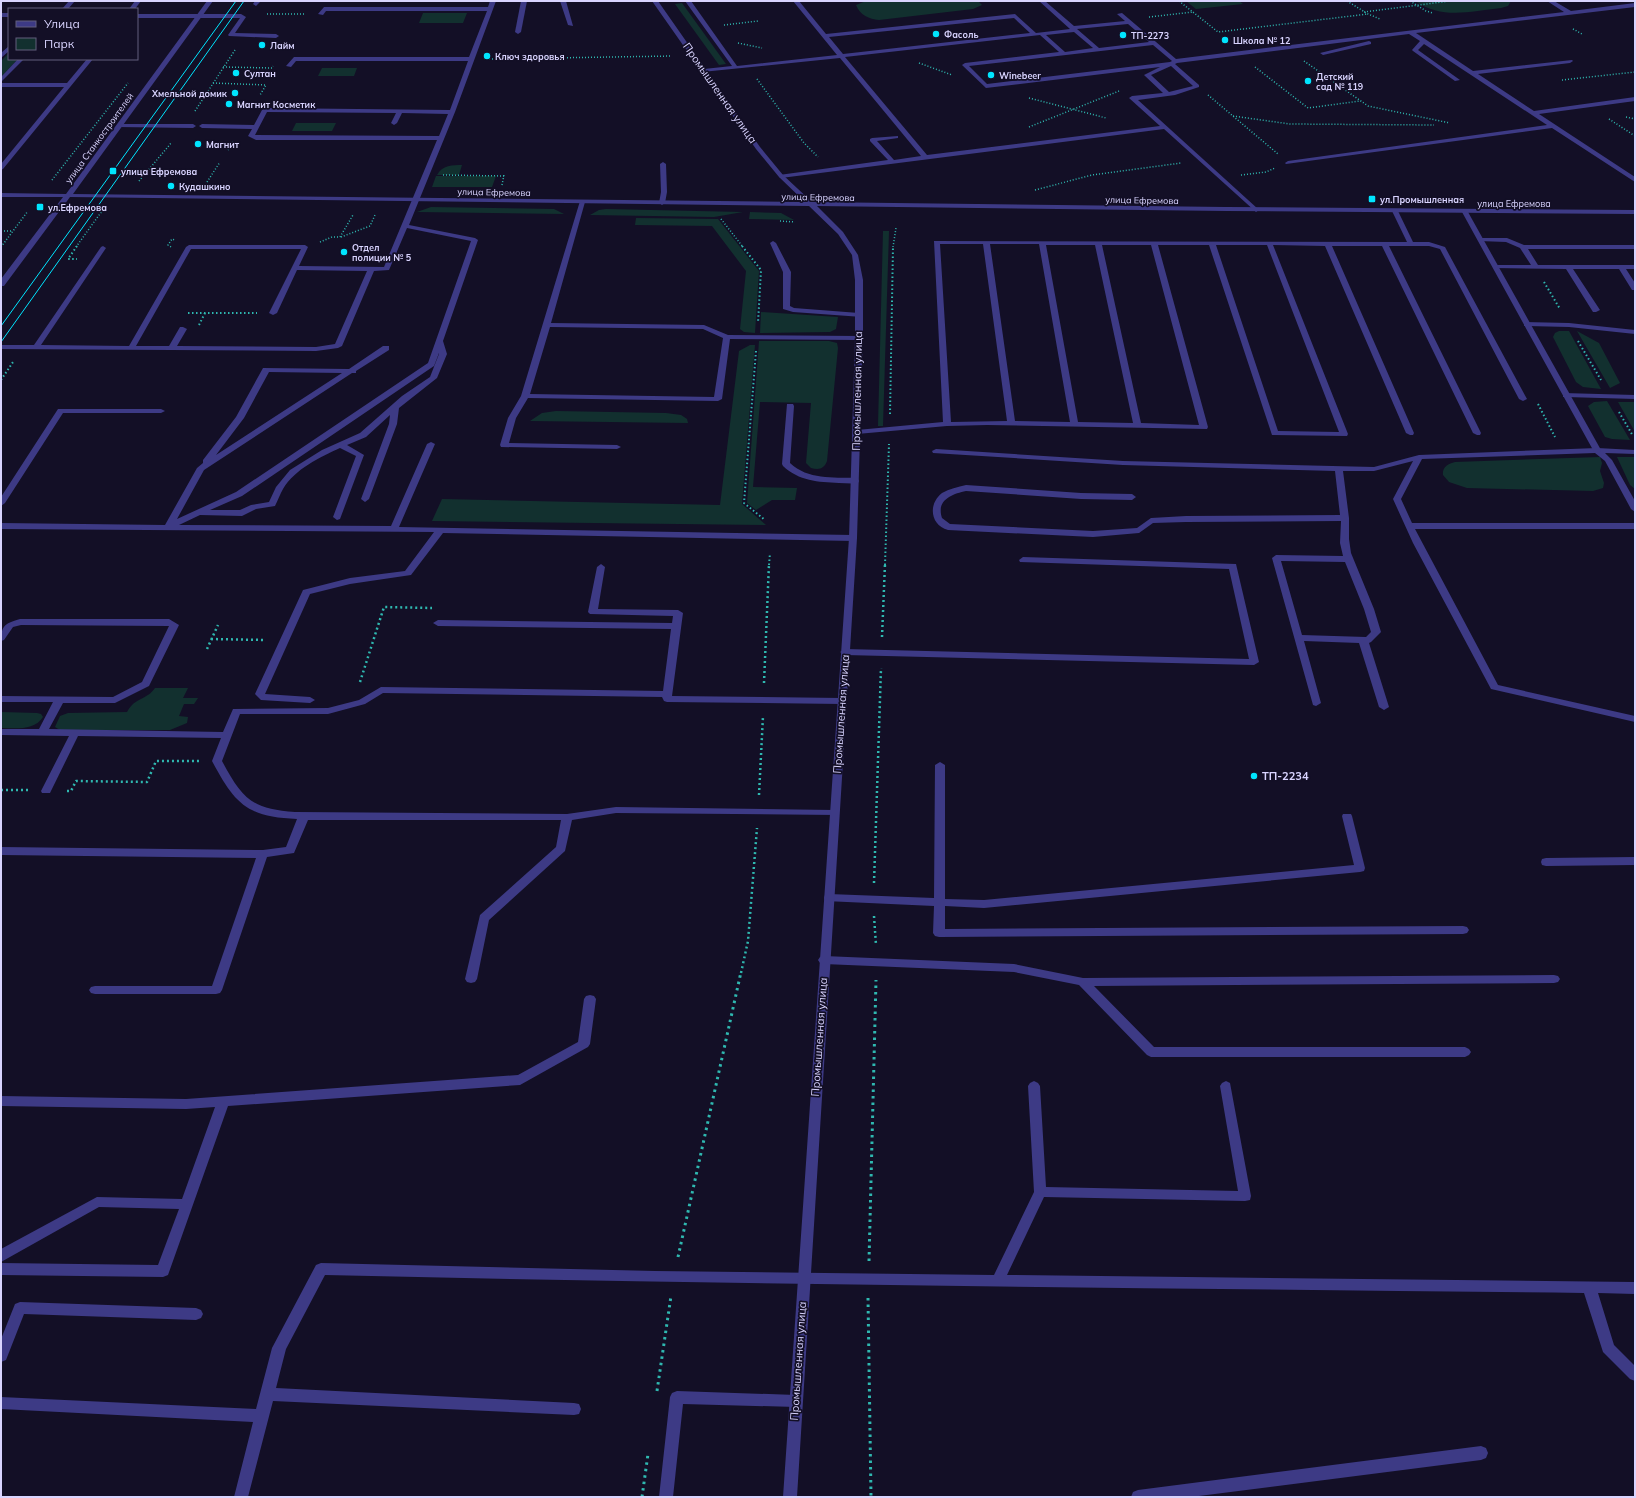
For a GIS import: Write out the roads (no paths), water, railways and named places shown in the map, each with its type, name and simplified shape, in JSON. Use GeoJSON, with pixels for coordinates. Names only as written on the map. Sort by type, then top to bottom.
{"type":"FeatureCollection","features":[{"type":"Feature","properties":{"kind":"street","name":"улица Станкостроителей"},"geometry":{"type":"LineString","coordinates":[[1,284],[68,196],[210,1]]}},
{"type":"Feature","properties":{"kind":"street"},"geometry":{"type":"LineString","coordinates":[[299,268],[387,269],[452,112],[493,1]]}},
{"type":"Feature","properties":{"kind":"street"},"geometry":{"type":"LineString","coordinates":[[518,32],[524,1]]}},
{"type":"Feature","properties":{"kind":"street"},"geometry":{"type":"LineString","coordinates":[[563,1],[571,25]]}},
{"type":"Feature","properties":{"kind":"street","name":"Промышленная улица"},"geometry":{"type":"LineString","coordinates":[[655,1],[758,148],[781,176],[841,233],[855,255],[859,280],[857,432],[853,538],[803,1278],[790,1497]]}},
{"type":"Feature","properties":{"kind":"street"},"geometry":{"type":"LineString","coordinates":[[688,1],[736,68]]}},
{"type":"Feature","properties":{"kind":"street"},"geometry":{"type":"LineString","coordinates":[[796,1],[925,157]]}},
{"type":"Feature","properties":{"kind":"street"},"geometry":{"type":"LineString","coordinates":[[1042,1],[1098,50]]}},
{"type":"Feature","properties":{"kind":"street"},"geometry":{"type":"LineString","coordinates":[[1550,1],[1570,13]]}},
{"type":"Feature","properties":{"kind":"street"},"geometry":{"type":"LineString","coordinates":[[1154,43],[965,65],[986,86],[1635,5]]}},
{"type":"Feature","properties":{"kind":"street"},"geometry":{"type":"LineString","coordinates":[[321,14],[324,9],[490,9]]}},
{"type":"Feature","properties":{"kind":"street"},"geometry":{"type":"LineString","coordinates":[[1120,14],[1154,43],[1197,86],[1186,91],[1132,98],[1256,210]]}},
{"type":"Feature","properties":{"kind":"street"},"geometry":{"type":"LineString","coordinates":[[138,16],[241,16],[243,18],[231,36],[276,36]]}},
{"type":"Feature","properties":{"kind":"street"},"geometry":{"type":"LineString","coordinates":[[824,36],[1015,16],[1034,34]]}},
{"type":"Feature","properties":{"kind":"street"},"geometry":{"type":"LineString","coordinates":[[704,71],[1042,34],[1128,21]]}},
{"type":"Feature","properties":{"kind":"street"},"geometry":{"type":"LineString","coordinates":[[1410,32],[1635,180]]}},
{"type":"Feature","properties":{"kind":"street"},"geometry":{"type":"LineString","coordinates":[[1323,53],[1398,38],[1402,33]]}},
{"type":"Feature","properties":{"kind":"street"},"geometry":{"type":"LineString","coordinates":[[1042,34],[1064,54]]}},
{"type":"Feature","properties":{"kind":"street"},"geometry":{"type":"LineString","coordinates":[[1423,41],[1415,50],[1457,80]]}},
{"type":"Feature","properties":{"kind":"street"},"geometry":{"type":"LineString","coordinates":[[1,56],[8,48]]}},
{"type":"Feature","properties":{"kind":"street"},"geometry":{"type":"LineString","coordinates":[[289,66],[294,59],[417,62],[472,60]]}},
{"type":"Feature","properties":{"kind":"street"},"geometry":{"type":"LineString","coordinates":[[1,80],[19,60]]}},
{"type":"Feature","properties":{"kind":"street"},"geometry":{"type":"LineString","coordinates":[[1,168],[89,60]]}},
{"type":"Feature","properties":{"kind":"street"},"geometry":{"type":"LineString","coordinates":[[1472,73],[1570,60]]}},
{"type":"Feature","properties":{"kind":"street"},"geometry":{"type":"LineString","coordinates":[[1168,94],[1148,75],[1174,62]]}},
{"type":"Feature","properties":{"kind":"street"},"geometry":{"type":"LineString","coordinates":[[1,85],[69,85]]}},
{"type":"Feature","properties":{"kind":"street"},"geometry":{"type":"LineString","coordinates":[[1533,113],[1635,99]]}},
{"type":"Feature","properties":{"kind":"street"},"geometry":{"type":"LineString","coordinates":[[441,138],[256,138],[251,136],[265,110],[452,112]]}},
{"type":"Feature","properties":{"kind":"street"},"geometry":{"type":"LineString","coordinates":[[394,124],[400,111]]}},
{"type":"Feature","properties":{"kind":"street"},"geometry":{"type":"LineString","coordinates":[[119,126],[193,126]]}},
{"type":"Feature","properties":{"kind":"street"},"geometry":{"type":"LineString","coordinates":[[202,126],[256,126]]}},
{"type":"Feature","properties":{"kind":"street"},"geometry":{"type":"LineString","coordinates":[[1288,163],[1553,126]]}},
{"type":"Feature","properties":{"kind":"street"},"geometry":{"type":"LineString","coordinates":[[781,176],[1164,127]]}},
{"type":"Feature","properties":{"kind":"street"},"geometry":{"type":"LineString","coordinates":[[892,161],[872,140],[896,137]]}},
{"type":"Feature","properties":{"kind":"street"},"geometry":{"type":"LineString","coordinates":[[662,203],[664,192],[663,164]]}},
{"type":"Feature","properties":{"kind":"street","name":"улица Ефремова"},"geometry":{"type":"LineString","coordinates":[[1,195],[416,199],[812,206],[1465,212],[1635,212]]}},
{"type":"Feature","properties":{"kind":"street"},"geometry":{"type":"LineString","coordinates":[[582,202],[525,396],[512,418],[504,445],[617,447]]}},
{"type":"Feature","properties":{"kind":"street"},"geometry":{"type":"LineString","coordinates":[[1395,211],[1410,244]]}},
{"type":"Feature","properties":{"kind":"street"},"geometry":{"type":"LineString","coordinates":[[1465,212],[1596,450],[1608,460],[1635,509]]}},
{"type":"Feature","properties":{"kind":"street"},"geometry":{"type":"LineString","coordinates":[[169,526],[239,494],[431,364],[475,240],[405,226]]}},
{"type":"Feature","properties":{"kind":"street"},"geometry":{"type":"LineString","coordinates":[[1481,240],[1507,240],[1523,247],[1635,247]]}},
{"type":"Feature","properties":{"kind":"street"},"geometry":{"type":"LineString","coordinates":[[946,424],[936,242],[1429,244],[1443,248],[1523,399]]}},
{"type":"Feature","properties":{"kind":"street"},"geometry":{"type":"LineString","coordinates":[[986,242],[1011,423]]}},
{"type":"Feature","properties":{"kind":"street"},"geometry":{"type":"LineString","coordinates":[[773,243],[787,272],[786,307],[793,310],[859,315]]}},
{"type":"Feature","properties":{"kind":"street"},"geometry":{"type":"LineString","coordinates":[[1042,243],[1074,424]]}},
{"type":"Feature","properties":{"kind":"street"},"geometry":{"type":"LineString","coordinates":[[1098,243],[1138,426]]}},
{"type":"Feature","properties":{"kind":"street"},"geometry":{"type":"LineString","coordinates":[[857,432],[946,424],[1011,423],[1204,427],[1154,243]]}},
{"type":"Feature","properties":{"kind":"street"},"geometry":{"type":"LineString","coordinates":[[1212,243],[1275,433],[1344,434],[1269,243]]}},
{"type":"Feature","properties":{"kind":"street"},"geometry":{"type":"LineString","coordinates":[[1327,244],[1410,433]]}},
{"type":"Feature","properties":{"kind":"street"},"geometry":{"type":"LineString","coordinates":[[1385,244],[1477,433]]}},
{"type":"Feature","properties":{"kind":"street"},"geometry":{"type":"LineString","coordinates":[[131,348],[190,247],[305,247],[299,268],[273,313]]}},
{"type":"Feature","properties":{"kind":"street"},"geometry":{"type":"LineString","coordinates":[[1523,247],[1536,267]]}},
{"type":"Feature","properties":{"kind":"street"},"geometry":{"type":"LineString","coordinates":[[36,347],[104,248]]}},
{"type":"Feature","properties":{"kind":"street"},"geometry":{"type":"LineString","coordinates":[[1496,267],[1635,267]]}},
{"type":"Feature","properties":{"kind":"street"},"geometry":{"type":"LineString","coordinates":[[1568,267],[1596,310]]}},
{"type":"Feature","properties":{"kind":"street"},"geometry":{"type":"LineString","coordinates":[[1621,267],[1635,288]]}},
{"type":"Feature","properties":{"kind":"street"},"geometry":{"type":"LineString","coordinates":[[1,347],[316,349],[338,346],[371,269]]}},
{"type":"Feature","properties":{"kind":"street"},"geometry":{"type":"LineString","coordinates":[[1527,324],[1635,332]]}},
{"type":"Feature","properties":{"kind":"street"},"geometry":{"type":"LineString","coordinates":[[547,325],[704,327],[727,338],[859,338]]}},
{"type":"Feature","properties":{"kind":"street"},"geometry":{"type":"LineString","coordinates":[[172,348],[183,329]]}},
{"type":"Feature","properties":{"kind":"street"},"geometry":{"type":"LineString","coordinates":[[525,396],[718,399],[727,338]]}},
{"type":"Feature","properties":{"kind":"street"},"geometry":{"type":"LineString","coordinates":[[196,513],[242,513],[254,507],[272,504],[280,486],[293,472],[325,452],[362,435],[433,378],[443,354],[439,341]]}},
{"type":"Feature","properties":{"kind":"street"},"geometry":{"type":"LineString","coordinates":[[201,468],[353,371],[386,348]]}},
{"type":"Feature","properties":{"kind":"street"},"geometry":{"type":"LineString","coordinates":[[169,526],[201,468],[240,418],[266,370],[353,371]]}},
{"type":"Feature","properties":{"kind":"street"},"geometry":{"type":"LineString","coordinates":[[1566,395],[1635,397]]}},
{"type":"Feature","properties":{"kind":"street"},"geometry":{"type":"LineString","coordinates":[[790,406],[786,464],[791,471],[803,476],[855,481]]}},
{"type":"Feature","properties":{"kind":"street"},"geometry":{"type":"LineString","coordinates":[[366,499],[393,424],[395,408]]}},
{"type":"Feature","properties":{"kind":"street"},"geometry":{"type":"LineString","coordinates":[[1,503],[61,411],[161,410]]}},
{"type":"Feature","properties":{"kind":"street"},"geometry":{"type":"LineString","coordinates":[[394,529],[431,444]]}},
{"type":"Feature","properties":{"kind":"street"},"geometry":{"type":"LineString","coordinates":[[336,516],[360,455],[340,445]]}},
{"type":"Feature","properties":{"kind":"street"},"geometry":{"type":"LineString","coordinates":[[936,451],[1123,463],[1339,469],[1374,469],[1419,457],[1596,450],[1635,452]]}},
{"type":"Feature","properties":{"kind":"street"},"geometry":{"type":"LineString","coordinates":[[1419,457],[1397,499],[1409,526],[1494,687],[1635,720]]}},
{"type":"Feature","properties":{"kind":"street"},"geometry":{"type":"LineString","coordinates":[[1298,638],[1368,640],[1376,632],[1369,609],[1348,559],[1344,545],[1345,518],[1340,489],[1339,469]]}},
{"type":"Feature","properties":{"kind":"street"},"geometry":{"type":"LineString","coordinates":[[1132,497],[1081,496],[966,488],[949,493],[942,497],[936,509],[937,518],[942,524],[948,527],[1093,534],[1139,530],[1151,521],[1186,519],[1345,518]]}},
{"type":"Feature","properties":{"kind":"street"},"geometry":{"type":"LineString","coordinates":[[1,526],[169,526],[394,529],[853,538]]}},
{"type":"Feature","properties":{"kind":"street"},"geometry":{"type":"LineString","coordinates":[[1409,526],[1635,526]]}},
{"type":"Feature","properties":{"kind":"street"},"geometry":{"type":"LineString","coordinates":[[310,700],[264,698],[260,694],[306,592],[350,580],[408,573],[440,530]]}},
{"type":"Feature","properties":{"kind":"street"},"geometry":{"type":"LineString","coordinates":[[1316,703],[1276,558],[1348,559]]}},
{"type":"Feature","properties":{"kind":"street"},"geometry":{"type":"LineString","coordinates":[[845,652],[1254,662],[1233,566],[1023,560]]}},
{"type":"Feature","properties":{"kind":"street"},"geometry":{"type":"LineString","coordinates":[[602,567],[594,612],[678,613],[667,698],[842,701]]}},
{"type":"Feature","properties":{"kind":"street"},"geometry":{"type":"LineString","coordinates":[[1,638],[10,625],[20,622],[169,622],[174,625],[146,684],[115,700],[1,699]]}},
{"type":"Feature","properties":{"kind":"street"},"geometry":{"type":"LineString","coordinates":[[438,623],[676,626]]}},
{"type":"Feature","properties":{"kind":"street"},"geometry":{"type":"LineString","coordinates":[[1363,639],[1384,707]]}},
{"type":"Feature","properties":{"kind":"street"},"geometry":{"type":"LineString","coordinates":[[668,694],[381,690],[362,702],[328,711],[236,711],[217,762],[236,793],[253,807],[283,815],[567,817],[616,810],[834,813]]}},
{"type":"Feature","properties":{"kind":"street"},"geometry":{"type":"LineString","coordinates":[[43,732],[60,699]]}},
{"type":"Feature","properties":{"kind":"street"},"geometry":{"type":"LineString","coordinates":[[1,732],[227,735]]}},
{"type":"Feature","properties":{"kind":"street"},"geometry":{"type":"LineString","coordinates":[[46,790],[75,733]]}},
{"type":"Feature","properties":{"kind":"street"},"geometry":{"type":"LineString","coordinates":[[940,765],[939,932],[1463,930]]}},
{"type":"Feature","properties":{"kind":"street"},"geometry":{"type":"LineString","coordinates":[[1,851],[263,854],[290,850],[304,816]]}},
{"type":"Feature","properties":{"kind":"street"},"geometry":{"type":"LineString","coordinates":[[829,898],[984,904],[1360,868],[1347,816]]}},
{"type":"Feature","properties":{"kind":"street"},"geometry":{"type":"LineString","coordinates":[[471,978],[484,918],[561,848],[567,817]]}},
{"type":"Feature","properties":{"kind":"street"},"geometry":{"type":"LineString","coordinates":[[95,990],[216,990],[263,854]]}},
{"type":"Feature","properties":{"kind":"street"},"geometry":{"type":"LineString","coordinates":[[1546,862],[1635,861]]}},
{"type":"Feature","properties":{"kind":"street"},"geometry":{"type":"LineString","coordinates":[[824,960],[1014,968],[1083,982],[1554,979]]}},
{"type":"Feature","properties":{"kind":"street"},"geometry":{"type":"LineString","coordinates":[[1083,982],[1151,1052],[1465,1052]]}},
{"type":"Feature","properties":{"kind":"street"},"geometry":{"type":"LineString","coordinates":[[1,1101],[186,1104],[520,1080],[584,1044],[590,999]]}},
{"type":"Feature","properties":{"kind":"street"},"geometry":{"type":"LineString","coordinates":[[996,1282],[1040,1192],[1034,1086]]}},
{"type":"Feature","properties":{"kind":"street"},"geometry":{"type":"LineString","coordinates":[[1040,1192],[1245,1196],[1226,1086]]}},
{"type":"Feature","properties":{"kind":"street"},"geometry":{"type":"LineString","coordinates":[[1,1269],[163,1270],[223,1102]]}},
{"type":"Feature","properties":{"kind":"street"},"geometry":{"type":"LineString","coordinates":[[1,1256],[97,1202],[187,1204]]}},
{"type":"Feature","properties":{"kind":"street"},"geometry":{"type":"LineString","coordinates":[[241,1497],[279,1348],[321,1269],[674,1277],[996,1282],[1635,1288]]}},
{"type":"Feature","properties":{"kind":"street"},"geometry":{"type":"LineString","coordinates":[[1589,1287],[1608,1348],[1635,1375]]}},
{"type":"Feature","properties":{"kind":"street"},"geometry":{"type":"LineString","coordinates":[[1,1356],[20,1308],[196,1314]]}},
{"type":"Feature","properties":{"kind":"street"},"geometry":{"type":"LineString","coordinates":[[267,1394],[574,1409]]}},
{"type":"Feature","properties":{"kind":"street"},"geometry":{"type":"LineString","coordinates":[[666,1497],[677,1397],[796,1401]]}},
{"type":"Feature","properties":{"kind":"street"},"geometry":{"type":"LineString","coordinates":[[1,1403],[262,1416]]}},
{"type":"Feature","properties":{"kind":"street"},"geometry":{"type":"LineString","coordinates":[[1138,1497],[1481,1453]]}},
{"type":"Feature","properties":{"kind":"tram line"},"geometry":{"type":"LineString","coordinates":[[1,326],[236,1]]}},
{"type":"Feature","properties":{"kind":"tram line"},"geometry":{"type":"LineString","coordinates":[[1,342],[244,1]]}},
{"type":"Feature","properties":{"kind":"place","name":"Фасоль"},"geometry":{"type":"Point","coordinates":[936,34]}},
{"type":"Feature","properties":{"kind":"place","name":"ТП-2273"},"geometry":{"type":"Point","coordinates":[1123,35]}},
{"type":"Feature","properties":{"kind":"place","name":"Школа № 12"},"geometry":{"type":"Point","coordinates":[1225,40]}},
{"type":"Feature","properties":{"kind":"place","name":"Лайм"},"geometry":{"type":"Point","coordinates":[262,45]}},
{"type":"Feature","properties":{"kind":"place","name":"Ключ здоровья"},"geometry":{"type":"Point","coordinates":[487,56]}},
{"type":"Feature","properties":{"kind":"place","name":"Султан"},"geometry":{"type":"Point","coordinates":[236,73]}},
{"type":"Feature","properties":{"kind":"place","name":"Winebeer"},"geometry":{"type":"Point","coordinates":[991,75]}},
{"type":"Feature","properties":{"kind":"place","name":"Детский сад № 119"},"geometry":{"type":"Point","coordinates":[1308,81]}},
{"type":"Feature","properties":{"kind":"place","name":"Хмельной домик"},"geometry":{"type":"Point","coordinates":[235,93]}},
{"type":"Feature","properties":{"kind":"place","name":"Магнит Косметик"},"geometry":{"type":"Point","coordinates":[229,104]}},
{"type":"Feature","properties":{"kind":"place","name":"Магнит"},"geometry":{"type":"Point","coordinates":[198,144]}},
{"type":"Feature","properties":{"kind":"place","name":"улица Ефремова"},"geometry":{"type":"Point","coordinates":[113,171]}},
{"type":"Feature","properties":{"kind":"place","name":"Кудашкино"},"geometry":{"type":"Point","coordinates":[171,186]}},
{"type":"Feature","properties":{"kind":"place","name":"ул.Промышленная"},"geometry":{"type":"Point","coordinates":[1372,199]}},
{"type":"Feature","properties":{"kind":"place","name":"ул.Ефремова"},"geometry":{"type":"Point","coordinates":[40,207]}},
{"type":"Feature","properties":{"kind":"place","name":"Отдел полиции № 5"},"geometry":{"type":"Point","coordinates":[344,252]}},
{"type":"Feature","properties":{"kind":"place","name":"ТП-2234"},"geometry":{"type":"Point","coordinates":[1254,776]}}]}
